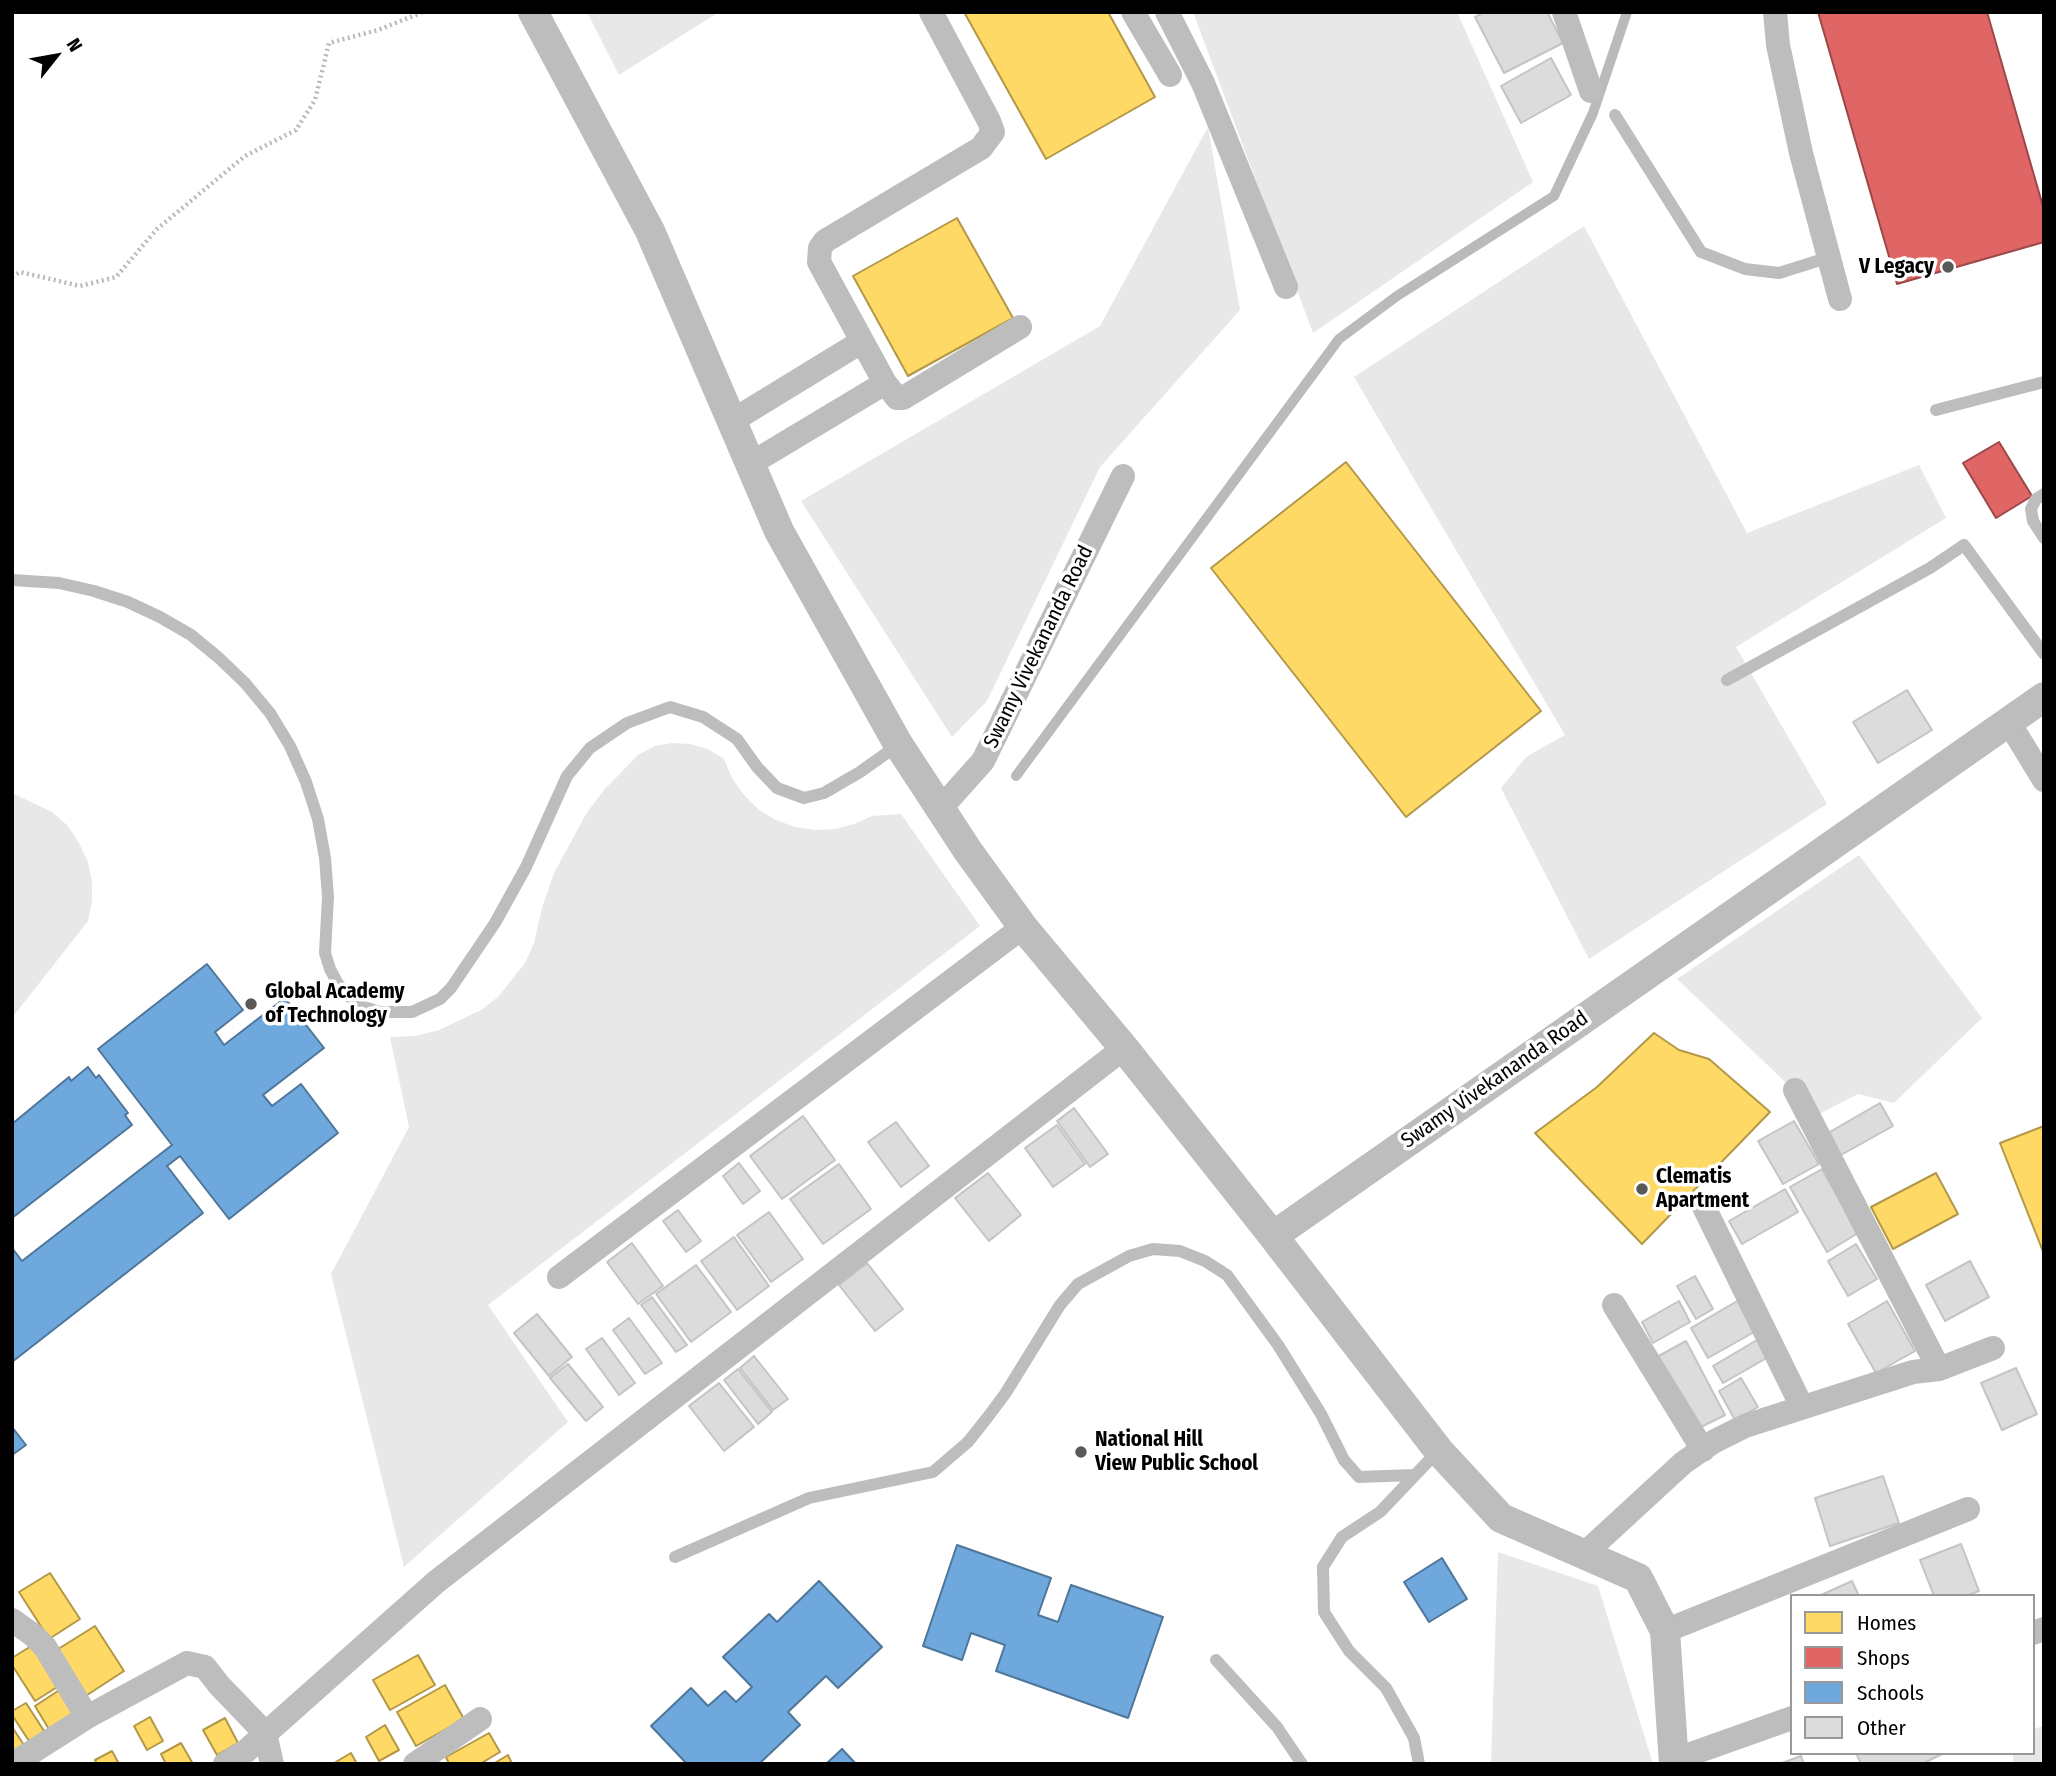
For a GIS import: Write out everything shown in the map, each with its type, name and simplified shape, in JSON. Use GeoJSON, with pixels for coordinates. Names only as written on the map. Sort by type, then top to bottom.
{"type":"FeatureCollection","features":[{"type":"Feature","properties":{"kind":"street"},"geometry":{"type":"LineString","coordinates":[[533,12],[650,231],[779,531],[898,744],[968,851],[1023,927],[1124,1048],[1439,1451],[1501,1518],[1638,1578],[1665,1631],[1674,1762],[1790,1719]]}},
{"type":"Feature","properties":{"kind":"street"},"geometry":{"type":"LineString","coordinates":[[931,12],[993,132],[981,148],[825,241],[820,248],[819,262],[861,342],[897,398],[903,398],[1020,327]]}},
{"type":"Feature","properties":{"kind":"street"},"geometry":{"type":"LineString","coordinates":[[1133,12],[1170,75]]}},
{"type":"Feature","properties":{"kind":"street"},"geometry":{"type":"LineString","coordinates":[[1167,12],[1203,83],[1286,287]]}},
{"type":"Feature","properties":{"kind":"street"},"geometry":{"type":"LineString","coordinates":[[1564,12],[1591,91]]}},
{"type":"Feature","properties":{"kind":"street"},"geometry":{"type":"LineString","coordinates":[[1775,12],[1801,153],[1840,299]]}},
{"type":"Feature","properties":{"kind":"street"},"geometry":{"type":"LineString","coordinates":[[732,421],[861,342]]}},
{"type":"Feature","properties":{"kind":"street"},"geometry":{"type":"LineString","coordinates":[[750,464],[885,383]]}},
{"type":"Feature","properties":{"kind":"street","name":"Swamy Vivekananda Road"},"geometry":{"type":"LineString","coordinates":[[941,808],[983,761],[1123,476]]}},
{"type":"Feature","properties":{"kind":"street","name":"Swamy Vivekananda Road"},"geometry":{"type":"LineString","coordinates":[[1273,1236],[2044,697]]}},
{"type":"Feature","properties":{"kind":"street"},"geometry":{"type":"LineString","coordinates":[[2008,721],[2044,780]]}},
{"type":"Feature","properties":{"kind":"street"},"geometry":{"type":"LineString","coordinates":[[559,1277],[1023,927]]}},
{"type":"Feature","properties":{"kind":"street"},"geometry":{"type":"LineString","coordinates":[[225,1764],[246,1751],[436,1582],[1124,1048]]}},
{"type":"Feature","properties":{"kind":"street"},"geometry":{"type":"LineString","coordinates":[[1796,1090],[1939,1369]]}},
{"type":"Feature","properties":{"kind":"street"},"geometry":{"type":"LineString","coordinates":[[1704,1207],[1802,1407]]}},
{"type":"Feature","properties":{"kind":"street"},"geometry":{"type":"LineString","coordinates":[[1614,1305],[1703,1450]]}},
{"type":"Feature","properties":{"kind":"street"},"geometry":{"type":"LineString","coordinates":[[1583,1555],[1683,1463],[1745,1426],[1913,1372],[1939,1369],[1993,1348]]}},
{"type":"Feature","properties":{"kind":"street"},"geometry":{"type":"LineString","coordinates":[[1665,1631],[1968,1509]]}},
{"type":"Feature","properties":{"kind":"street"},"geometry":{"type":"LineString","coordinates":[[12,1620],[43,1644],[87,1717]]}},
{"type":"Feature","properties":{"kind":"street"},"geometry":{"type":"LineString","coordinates":[[13,1764],[87,1717],[187,1662],[205,1667],[265,1733],[272,1764]]}},
{"type":"Feature","properties":{"kind":"street"},"geometry":{"type":"LineString","coordinates":[[415,1764],[480,1719]]}},
{"type":"Feature","properties":{"kind":"lane"},"geometry":{"type":"LineString","coordinates":[[1615,115],[1701,252],[1745,269],[1779,273],[1830,257]]}},
{"type":"Feature","properties":{"kind":"lane"},"geometry":{"type":"LineString","coordinates":[[1936,410],[2044,382]]}},
{"type":"Feature","properties":{"kind":"lane"},"geometry":{"type":"LineString","coordinates":[[2044,494],[2036,499],[2031,509],[2033,521],[2044,538]]}},
{"type":"Feature","properties":{"kind":"lane"},"geometry":{"type":"LineString","coordinates":[[1727,680],[1930,568],[1964,545],[2044,654]]}},
{"type":"Feature","properties":{"kind":"lane"},"geometry":{"type":"LineString","coordinates":[[12,580],[59,583],[128,602],[191,635],[245,683],[270,713],[290,747],[306,782],[318,819],[326,858],[326,953],[330,970],[350,997],[364,1007],[380,1012],[412,1012],[440,999],[451,988],[495,923],[526,867],[567,776],[590,748],[626,723],[670,707],[702,717],[737,739],[757,768],[777,788],[804,798],[824,793],[860,772],[898,744]]}},
{"type":"Feature","properties":{"kind":"lane"},"geometry":{"type":"LineString","coordinates":[[675,1557],[809,1498],[933,1472],[968,1442],[1005,1394],[1060,1304],[1078,1284],[1129,1255],[1153,1249],[1180,1251],[1205,1261],[1227,1275],[1278,1345],[1321,1413],[1344,1460],[1359,1477],[1414,1475]]}},
{"type":"Feature","properties":{"kind":"lane"},"geometry":{"type":"LineString","coordinates":[[1419,1764],[1413,1738],[1386,1688],[1349,1651],[1324,1612],[1323,1567],[1342,1537],[1380,1512],[1439,1451]]}},
{"type":"Feature","properties":{"kind":"lane"},"geometry":{"type":"LineString","coordinates":[[1216,1660],[1277,1727],[1301,1764]]}},
{"type":"Feature","properties":{"kind":"path"},"geometry":{"type":"LineString","coordinates":[[12,278],[20,272],[80,286],[116,276],[157,229],[245,156],[296,130],[316,100],[329,43],[378,30],[423,12]]}},
{"type":"Feature","properties":{"kind":"shaded area"},"geometry":{"type":"Polygon","coordinates":[[[587,12],[719,12],[619,75],[587,12]]]}},
{"type":"Feature","properties":{"kind":"shaded area"},"geometry":{"type":"Polygon","coordinates":[[[1193,12],[1457,12],[1533,182],[1313,333],[1193,12]]]}},
{"type":"Feature","properties":{"kind":"shaded area"},"geometry":{"type":"Polygon","coordinates":[[[1208,127],[1240,310],[1100,467],[987,701],[952,737],[801,501],[1100,326],[1208,127]]]}},
{"type":"Feature","properties":{"kind":"shaded area"},"geometry":{"type":"Polygon","coordinates":[[[1584,226],[1747,533],[1919,465],[1946,518],[1736,647],[1827,804],[1589,959],[1501,788],[1526,757],[1565,735],[1354,377],[1584,226]]]}},
{"type":"Feature","properties":{"kind":"shaded area"},"geometry":{"type":"Polygon","coordinates":[[[672,743],[708,749],[724,759],[732,778],[759,810],[795,827],[835,829],[872,816],[901,814],[980,926],[488,1305],[568,1422],[404,1567],[331,1274],[409,1127],[390,1037],[415,1036],[439,1030],[481,1010],[498,997],[525,963],[534,943],[554,873],[586,814],[604,790],[638,755],[655,746],[672,743]]]}},
{"type":"Feature","properties":{"kind":"shaded area"},"geometry":{"type":"Polygon","coordinates":[[[12,793],[52,812],[68,826],[88,862],[92,902],[88,921],[12,1018],[12,793]]]}},
{"type":"Feature","properties":{"kind":"shaded area"},"geometry":{"type":"Polygon","coordinates":[[[1859,855],[1982,1018],[1894,1103],[1858,1094],[1819,1114],[1677,979],[1859,855]]]}},
{"type":"Feature","properties":{"kind":"shaded area"},"geometry":{"type":"Polygon","coordinates":[[[1498,1552],[1598,1586],[1653,1764],[1491,1764],[1498,1552]]]}},
{"type":"Feature","properties":{"kind":"shaded area"},"geometry":{"type":"Polygon","coordinates":[[[2044,1726],[2044,1764],[2013,1764],[2013,1755],[2035,1755],[2035,1728],[2044,1726]]]}},
{"type":"Feature","properties":{"kind":"building: Homes"},"geometry":{"type":"Polygon","coordinates":[[[964,12],[1108,12],[1155,97],[1046,159],[964,12]]]}},
{"type":"Feature","properties":{"kind":"building: Homes"},"geometry":{"type":"Polygon","coordinates":[[[957,218],[1013,318],[908,376],[853,276],[957,218]]]}},
{"type":"Feature","properties":{"kind":"building: Homes"},"geometry":{"type":"Polygon","coordinates":[[[1346,462],[1541,711],[1406,817],[1211,568],[1346,462]]]}},
{"type":"Feature","properties":{"kind":"building: Homes","name":"Clematis Apartment"},"geometry":{"type":"Polygon","coordinates":[[[1654,1033],[1679,1050],[1709,1059],[1770,1112],[1642,1244],[1535,1133],[1597,1087],[1654,1033]]]}},
{"type":"Feature","properties":{"kind":"building: Homes"},"geometry":{"type":"Polygon","coordinates":[[[2044,1126],[2044,1254],[2000,1143],[2044,1126]]]}},
{"type":"Feature","properties":{"kind":"building: Homes"},"geometry":{"type":"Polygon","coordinates":[[[1936,1173],[1958,1214],[1893,1249],[1871,1207],[1936,1173]]]}},
{"type":"Feature","properties":{"kind":"building: Homes"},"geometry":{"type":"Polygon","coordinates":[[[50,1573],[80,1619],[49,1639],[19,1592],[50,1573]]]}},
{"type":"Feature","properties":{"kind":"building: Homes"},"geometry":{"type":"Polygon","coordinates":[[[95,1626],[124,1671],[84,1697],[55,1651],[95,1626]]]}},
{"type":"Feature","properties":{"kind":"building: Homes"},"geometry":{"type":"Polygon","coordinates":[[[36,1643],[62,1684],[35,1701],[12,1665],[12,1658],[36,1643]]]}},
{"type":"Feature","properties":{"kind":"building: Homes"},"geometry":{"type":"Polygon","coordinates":[[[418,1655],[435,1685],[390,1710],[373,1680],[418,1655]]]}},
{"type":"Feature","properties":{"kind":"building: Homes"},"geometry":{"type":"Polygon","coordinates":[[[445,1685],[464,1719],[416,1746],[397,1712],[445,1685]]]}},
{"type":"Feature","properties":{"kind":"building: Homes"},"geometry":{"type":"Polygon","coordinates":[[[64,1687],[79,1711],[50,1731],[35,1706],[64,1687]]]}},
{"type":"Feature","properties":{"kind":"building: Homes"},"geometry":{"type":"Polygon","coordinates":[[[26,1703],[48,1737],[33,1747],[12,1715],[12,1711],[26,1703]]]}},
{"type":"Feature","properties":{"kind":"building: Homes"},"geometry":{"type":"Polygon","coordinates":[[[150,1717],[163,1741],[147,1750],[134,1726],[150,1717]]]}},
{"type":"Feature","properties":{"kind":"building: Homes"},"geometry":{"type":"Polygon","coordinates":[[[225,1718],[238,1743],[217,1755],[203,1730],[225,1718]]]}},
{"type":"Feature","properties":{"kind":"building: Homes"},"geometry":{"type":"Polygon","coordinates":[[[385,1725],[399,1750],[379,1761],[366,1737],[385,1725]]]}},
{"type":"Feature","properties":{"kind":"building: Homes"},"geometry":{"type":"Polygon","coordinates":[[[12,1727],[24,1745],[12,1753],[12,1727]]]}},
{"type":"Feature","properties":{"kind":"building: Homes"},"geometry":{"type":"Polygon","coordinates":[[[489,1733],[500,1752],[480,1764],[449,1764],[446,1757],[489,1733]]]}},
{"type":"Feature","properties":{"kind":"building: Homes"},"geometry":{"type":"Polygon","coordinates":[[[181,1743],[193,1764],[166,1764],[161,1754],[181,1743]]]}},
{"type":"Feature","properties":{"kind":"building: Homes"},"geometry":{"type":"Polygon","coordinates":[[[112,1751],[119,1764],[97,1764],[95,1760],[112,1751]]]}},
{"type":"Feature","properties":{"kind":"building: Homes"},"geometry":{"type":"Polygon","coordinates":[[[351,1753],[357,1764],[334,1764],[334,1763],[351,1753]]]}},
{"type":"Feature","properties":{"kind":"building: Homes"},"geometry":{"type":"Polygon","coordinates":[[[508,1755],[512,1764],[493,1764],[508,1755]]]}},
{"type":"Feature","properties":{"kind":"building: Shops"},"geometry":{"type":"Polygon","coordinates":[[[1818,12],[1987,12],[2044,210],[2044,242],[1897,284],[1818,12]]]}},
{"type":"Feature","properties":{"kind":"building: Shops"},"geometry":{"type":"Polygon","coordinates":[[[1999,442],[2032,496],[1996,518],[1963,463],[1999,442]]]}},
{"type":"Feature","properties":{"kind":"building: Schools"},"geometry":{"type":"Polygon","coordinates":[[[207,964],[243,1010],[215,1032],[224,1045],[285,998],[324,1048],[263,1095],[272,1106],[301,1084],[338,1133],[229,1219],[180,1156],[167,1166],[203,1213],[12,1362],[12,1248],[22,1261],[172,1145],[98,1049],[207,964]]]}},
{"type":"Feature","properties":{"kind":"building: Schools"},"geometry":{"type":"Polygon","coordinates":[[[88,1067],[96,1078],[99,1075],[128,1113],[125,1115],[132,1125],[12,1218],[12,1124],[69,1077],[71,1081],[88,1067]]]}},
{"type":"Feature","properties":{"kind":"building: Schools"},"geometry":{"type":"Polygon","coordinates":[[[12,1427],[26,1445],[12,1455],[12,1427]]]}},
{"type":"Feature","properties":{"kind":"building: Schools"},"geometry":{"type":"Polygon","coordinates":[[[957,1545],[1051,1578],[1038,1615],[1058,1622],[1071,1585],[1163,1617],[1128,1718],[996,1671],[1005,1645],[971,1633],[962,1660],[923,1646],[957,1545]]]}},
{"type":"Feature","properties":{"kind":"building: Schools"},"geometry":{"type":"Polygon","coordinates":[[[1442,1558],[1467,1599],[1429,1622],[1404,1582],[1442,1558]]]}},
{"type":"Feature","properties":{"kind":"building: Schools"},"geometry":{"type":"Polygon","coordinates":[[[819,1581],[882,1647],[838,1688],[826,1676],[788,1712],[800,1725],[759,1764],[687,1764],[651,1726],[691,1688],[708,1706],[725,1691],[736,1702],[752,1687],[723,1657],[769,1614],[777,1622],[819,1581]]]}},
{"type":"Feature","properties":{"kind":"building: Schools"},"geometry":{"type":"Polygon","coordinates":[[[842,1749],[856,1764],[826,1764],[842,1749]]]}},
{"type":"Feature","properties":{"kind":"building: Other"},"geometry":{"type":"Polygon","coordinates":[[[1485,12],[1547,12],[1563,43],[1504,73],[1475,17],[1485,12]]]}},
{"type":"Feature","properties":{"kind":"building: Other"},"geometry":{"type":"Polygon","coordinates":[[[1551,58],[1571,95],[1521,123],[1501,86],[1551,58]]]}},
{"type":"Feature","properties":{"kind":"building: Other"},"geometry":{"type":"Polygon","coordinates":[[[1907,690],[1932,730],[1878,763],[1853,722],[1907,690]]]}},
{"type":"Feature","properties":{"kind":"building: Other"},"geometry":{"type":"Polygon","coordinates":[[[1880,1103],[1893,1126],[1841,1155],[1828,1133],[1880,1103]]]}},
{"type":"Feature","properties":{"kind":"building: Other"},"geometry":{"type":"Polygon","coordinates":[[[1074,1108],[1108,1154],[1090,1167],[1057,1121],[1074,1108]]]}},
{"type":"Feature","properties":{"kind":"building: Other"},"geometry":{"type":"Polygon","coordinates":[[[803,1116],[835,1160],[782,1199],[750,1156],[803,1116]]]}},
{"type":"Feature","properties":{"kind":"building: Other"},"geometry":{"type":"Polygon","coordinates":[[[1794,1121],[1819,1164],[1783,1184],[1758,1141],[1794,1121]]]}},
{"type":"Feature","properties":{"kind":"building: Other"},"geometry":{"type":"Polygon","coordinates":[[[896,1122],[929,1166],[901,1187],[868,1142],[896,1122]]]}},
{"type":"Feature","properties":{"kind":"building: Other"},"geometry":{"type":"Polygon","coordinates":[[[1057,1125],[1085,1164],[1053,1187],[1025,1148],[1057,1125]]]}},
{"type":"Feature","properties":{"kind":"building: Other"},"geometry":{"type":"Polygon","coordinates":[[[739,1163],[760,1191],[743,1204],[723,1176],[739,1163]]]}},
{"type":"Feature","properties":{"kind":"building: Other"},"geometry":{"type":"Polygon","coordinates":[[[839,1164],[871,1209],[823,1244],[790,1199],[839,1164]]]}},
{"type":"Feature","properties":{"kind":"building: Other"},"geometry":{"type":"Polygon","coordinates":[[[1822,1169],[1858,1233],[1827,1252],[1790,1187],[1822,1169]]]}},
{"type":"Feature","properties":{"kind":"building: Other"},"geometry":{"type":"Polygon","coordinates":[[[988,1173],[1021,1215],[989,1241],[955,1198],[988,1173]]]}},
{"type":"Feature","properties":{"kind":"building: Other"},"geometry":{"type":"Polygon","coordinates":[[[1785,1189],[1798,1212],[1742,1244],[1729,1221],[1785,1189]]]}},
{"type":"Feature","properties":{"kind":"building: Other"},"geometry":{"type":"Polygon","coordinates":[[[678,1210],[701,1241],[686,1252],[663,1221],[678,1210]]]}},
{"type":"Feature","properties":{"kind":"building: Other"},"geometry":{"type":"Polygon","coordinates":[[[769,1212],[803,1259],[771,1282],[737,1235],[769,1212]]]}},
{"type":"Feature","properties":{"kind":"building: Other"},"geometry":{"type":"Polygon","coordinates":[[[734,1237],[769,1286],[737,1310],[701,1261],[734,1237]]]}},
{"type":"Feature","properties":{"kind":"building: Other"},"geometry":{"type":"Polygon","coordinates":[[[632,1243],[663,1286],[638,1304],[607,1262],[632,1243]]]}},
{"type":"Feature","properties":{"kind":"building: Other"},"geometry":{"type":"Polygon","coordinates":[[[1856,1244],[1877,1279],[1848,1296],[1828,1261],[1856,1244]]]}},
{"type":"Feature","properties":{"kind":"building: Other"},"geometry":{"type":"Polygon","coordinates":[[[1970,1261],[1989,1297],[1945,1321],[1926,1285],[1970,1261]]]}},
{"type":"Feature","properties":{"kind":"building: Other"},"geometry":{"type":"Polygon","coordinates":[[[867,1263],[903,1309],[875,1331],[839,1285],[867,1263]]]}},
{"type":"Feature","properties":{"kind":"building: Other"},"geometry":{"type":"Polygon","coordinates":[[[696,1265],[731,1312],[691,1342],[656,1294],[696,1265]]]}},
{"type":"Feature","properties":{"kind":"building: Other"},"geometry":{"type":"Polygon","coordinates":[[[1695,1276],[1713,1309],[1696,1319],[1677,1286],[1695,1276]]]}},
{"type":"Feature","properties":{"kind":"building: Other"},"geometry":{"type":"Polygon","coordinates":[[[652,1297],[687,1345],[676,1352],[641,1305],[652,1297]]]}},
{"type":"Feature","properties":{"kind":"building: Other"},"geometry":{"type":"Polygon","coordinates":[[[1739,1300],[1756,1331],[1708,1358],[1691,1328],[1739,1300]]]}},
{"type":"Feature","properties":{"kind":"building: Other"},"geometry":{"type":"Polygon","coordinates":[[[1679,1301],[1690,1322],[1653,1343],[1642,1322],[1679,1301]]]}},
{"type":"Feature","properties":{"kind":"building: Other"},"geometry":{"type":"Polygon","coordinates":[[[1887,1301],[1915,1351],[1876,1373],[1848,1324],[1887,1301]]]}},
{"type":"Feature","properties":{"kind":"building: Other"},"geometry":{"type":"Polygon","coordinates":[[[537,1314],[572,1357],[549,1376],[514,1333],[537,1314]]]}},
{"type":"Feature","properties":{"kind":"building: Other"},"geometry":{"type":"Polygon","coordinates":[[[629,1318],[662,1363],[645,1374],[613,1330],[629,1318]]]}},
{"type":"Feature","properties":{"kind":"building: Other"},"geometry":{"type":"Polygon","coordinates":[[[1762,1337],[1772,1355],[1723,1383],[1713,1366],[1762,1337]]]}},
{"type":"Feature","properties":{"kind":"building: Other"},"geometry":{"type":"Polygon","coordinates":[[[602,1338],[635,1383],[619,1395],[586,1349],[602,1338]]]}},
{"type":"Feature","properties":{"kind":"building: Other"},"geometry":{"type":"Polygon","coordinates":[[[1686,1341],[1725,1415],[1695,1430],[1655,1358],[1686,1341]]]}},
{"type":"Feature","properties":{"kind":"building: Other"},"geometry":{"type":"Polygon","coordinates":[[[754,1356],[788,1399],[773,1410],[740,1368],[754,1356]]]}},
{"type":"Feature","properties":{"kind":"building: Other"},"geometry":{"type":"Polygon","coordinates":[[[568,1364],[603,1407],[586,1421],[550,1378],[568,1364]]]}},
{"type":"Feature","properties":{"kind":"building: Other"},"geometry":{"type":"Polygon","coordinates":[[[2016,1368],[2037,1414],[2002,1430],[1981,1383],[2016,1368]]]}},
{"type":"Feature","properties":{"kind":"building: Other"},"geometry":{"type":"Polygon","coordinates":[[[738,1369],[772,1412],[758,1424],[724,1380],[738,1369]]]}},
{"type":"Feature","properties":{"kind":"building: Other"},"geometry":{"type":"Polygon","coordinates":[[[1741,1378],[1758,1407],[1735,1420],[1719,1391],[1741,1378]]]}},
{"type":"Feature","properties":{"kind":"building: Other"},"geometry":{"type":"Polygon","coordinates":[[[719,1383],[754,1427],[724,1451],[689,1406],[719,1383]]]}},
{"type":"Feature","properties":{"kind":"building: Other"},"geometry":{"type":"Polygon","coordinates":[[[1883,1476],[1899,1523],[1830,1546],[1815,1498],[1883,1476]]]}},
{"type":"Feature","properties":{"kind":"building: Other"},"geometry":{"type":"Polygon","coordinates":[[[1961,1544],[1979,1591],[1971,1594],[1933,1594],[1920,1560],[1961,1544]]]}},
{"type":"Feature","properties":{"kind":"building: Other"},"geometry":{"type":"Polygon","coordinates":[[[1852,1581],[1858,1594],[1823,1594],[1852,1581]]]}},
{"type":"Feature","properties":{"kind":"building: Other"},"geometry":{"type":"Polygon","coordinates":[[[1857,1755],[1940,1755],[1922,1764],[1861,1764],[1857,1755]]]}},
{"type":"Feature","properties":{"kind":"building: Other"},"geometry":{"type":"Polygon","coordinates":[[[1801,1756],[1804,1764],[1779,1764],[1801,1756]]]}},
{"type":"Feature","properties":{"kind":"waterway"},"geometry":{"type":"LineString","coordinates":[[1016,776],[1339,339],[1397,296],[1554,196],[1593,113],[1627,12]]}},
{"type":"Feature","properties":{"kind":"place","name":"V Legacy"},"geometry":{"type":"Point","coordinates":[1948,267]}},
{"type":"Feature","properties":{"kind":"place","name":"Global Academy of Technology"},"geometry":{"type":"Point","coordinates":[251,1004]}},
{"type":"Feature","properties":{"kind":"place","name":"Clematis Apartment"},"geometry":{"type":"Point","coordinates":[1642,1189]}},
{"type":"Feature","properties":{"kind":"place","name":"National Hill View Public School"},"geometry":{"type":"Point","coordinates":[1081,1452]}}]}
